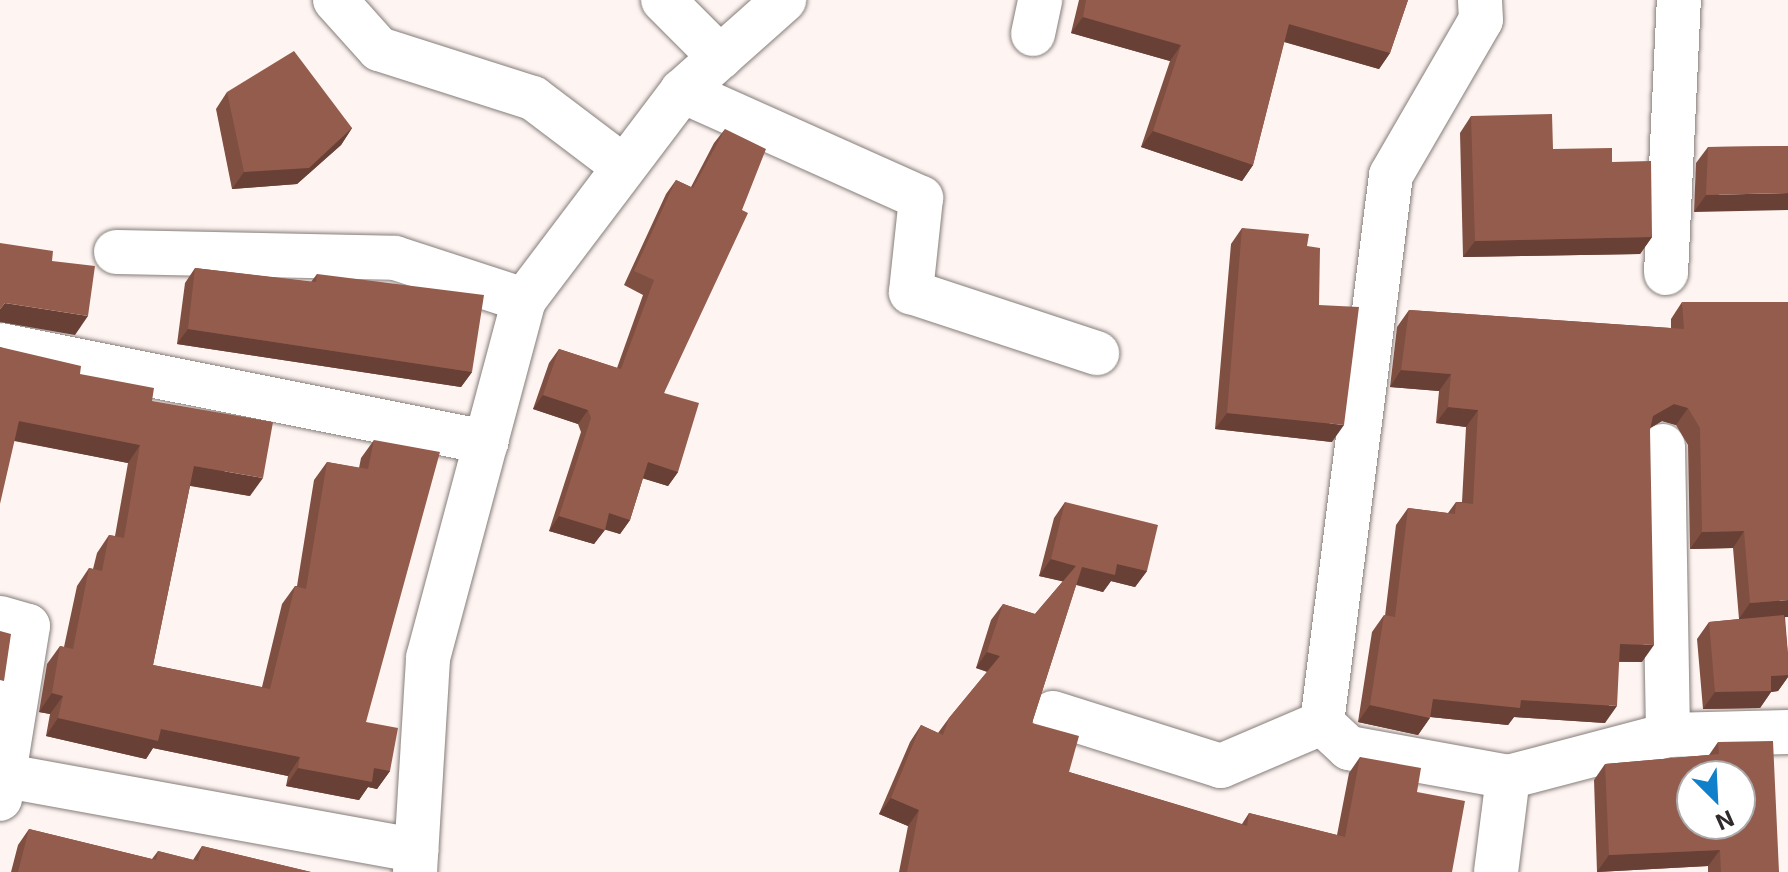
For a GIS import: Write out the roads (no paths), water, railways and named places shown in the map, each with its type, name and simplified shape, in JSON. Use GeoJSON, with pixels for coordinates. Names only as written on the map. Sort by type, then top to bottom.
{"type":"FeatureCollection","features":[{"type":"Feature","properties":{"kind":"street"},"geometry":{"type":"LineString","coordinates":[[335,0],[379,49],[533,98],[623,166]]}},
{"type":"Feature","properties":{"kind":"street"},"geometry":{"type":"LineString","coordinates":[[663,0],[720,57]]}},
{"type":"Feature","properties":{"kind":"street"},"geometry":{"type":"LineString","coordinates":[[0,618],[28,626],[4,788],[415,861],[428,658],[524,300],[682,91],[784,0]]}},
{"type":"Feature","properties":{"kind":"street"},"geometry":{"type":"LineString","coordinates":[[1322,723],[1391,175],[1481,20],[1480,0]]}},
{"type":"Feature","properties":{"kind":"street"},"geometry":{"type":"LineString","coordinates":[[1666,273],[1679,0]]}},
{"type":"Feature","properties":{"kind":"street"},"geometry":{"type":"LineString","coordinates":[[682,91],[921,198],[911,292],[1097,353]]}},
{"type":"Feature","properties":{"kind":"street"},"geometry":{"type":"LineString","coordinates":[[116,252],[395,258],[524,300]]}},
{"type":"Feature","properties":{"kind":"street"},"geometry":{"type":"LineString","coordinates":[[0,345],[486,442]]}},
{"type":"Feature","properties":{"kind":"street"},"geometry":{"type":"LineString","coordinates":[[1663,446],[1668,735]]}},
{"type":"Feature","properties":{"kind":"street"},"geometry":{"type":"LineString","coordinates":[[1053,713],[1221,766],[1322,723]]}},
{"type":"Feature","properties":{"kind":"street"},"geometry":{"type":"LineString","coordinates":[[1322,723],[1349,748],[1508,777],[1668,735],[1788,732]]}},
{"type":"Feature","properties":{"kind":"street"},"geometry":{"type":"LineString","coordinates":[[1496,872],[1508,777]]}}]}
